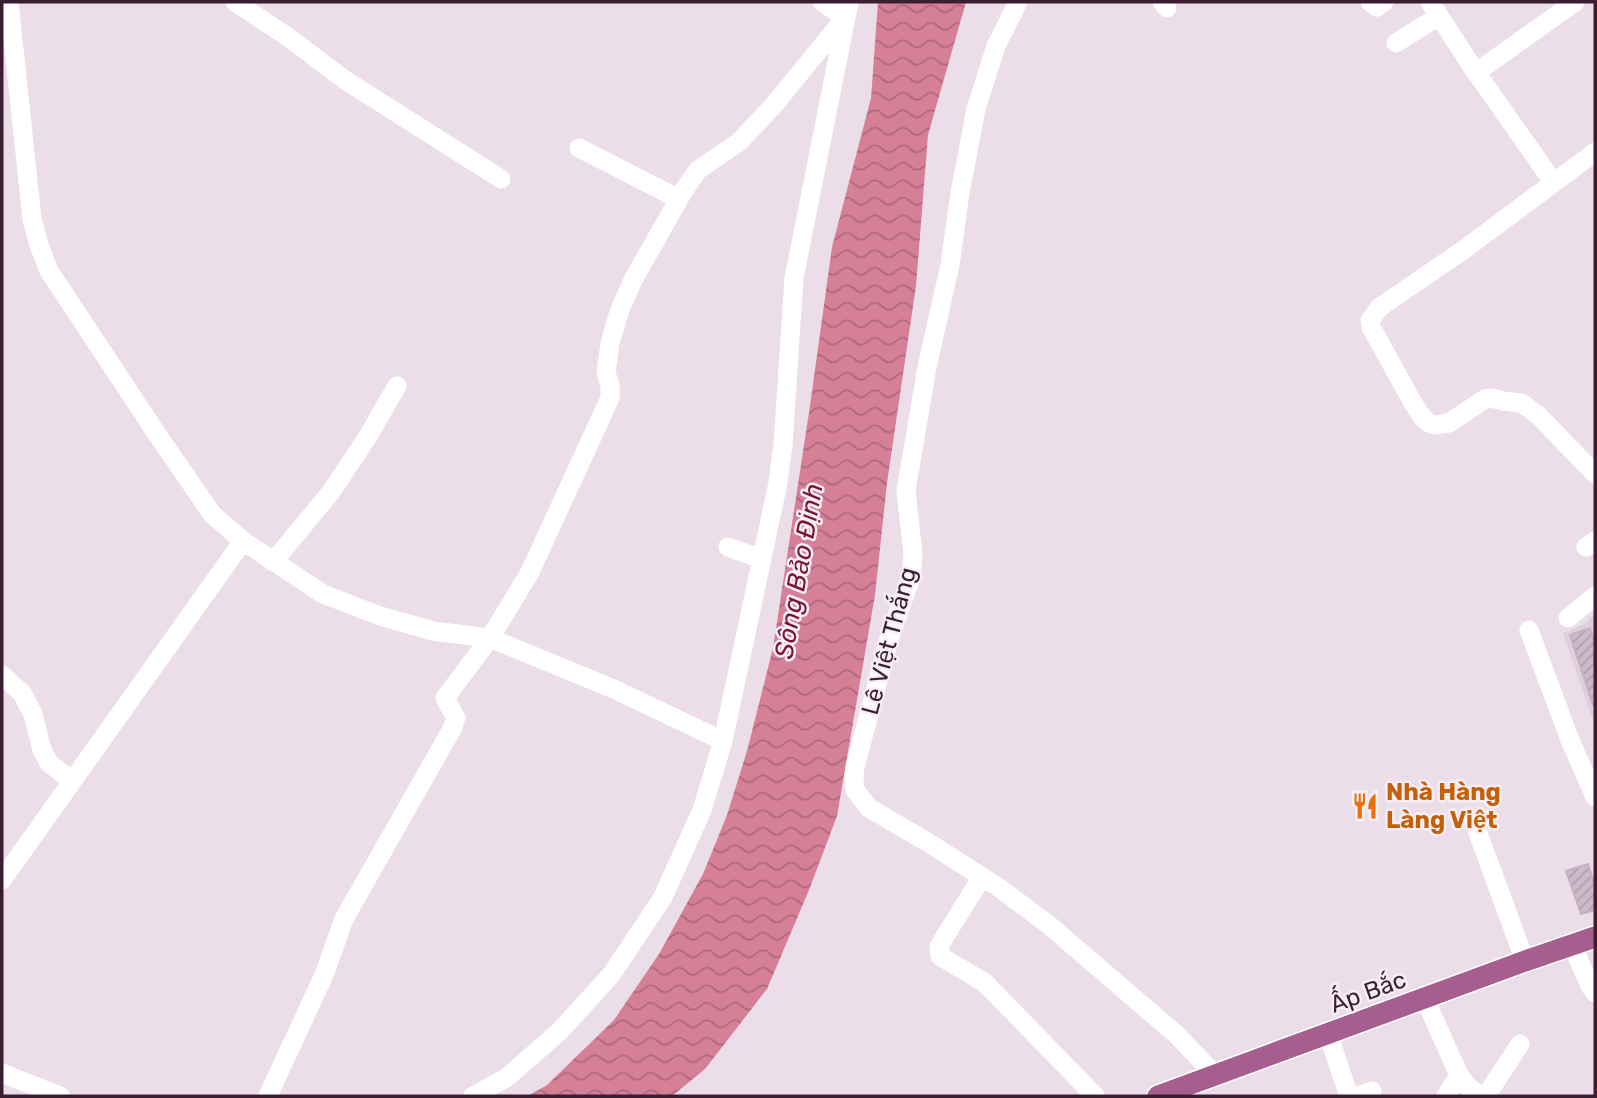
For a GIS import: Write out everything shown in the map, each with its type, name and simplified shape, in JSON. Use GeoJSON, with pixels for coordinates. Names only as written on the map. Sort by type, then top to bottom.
{"type":"FeatureCollection","features":[{"type":"Feature","properties":{"kind":"main road","name":"Ấp Bắc"},"geometry":{"type":"LineString","coordinates":[[1164,1095],[1595,937]]}},
{"type":"Feature","properties":{"kind":"street"},"geometry":{"type":"LineString","coordinates":[[9,2],[32,219],[49,271],[212,514],[243,541],[323,594],[380,616],[433,631],[490,638],[615,690],[723,741]]}},
{"type":"Feature","properties":{"kind":"street"},"geometry":{"type":"LineString","coordinates":[[235,2],[288,37],[345,80],[501,178]]}},
{"type":"Feature","properties":{"kind":"street"},"geometry":{"type":"LineString","coordinates":[[822,2],[847,10]]}},
{"type":"Feature","properties":{"kind":"street","name":"Lê Việt Thắng"},"geometry":{"type":"LineString","coordinates":[[1018,2],[996,46],[976,109],[950,265],[927,367],[906,491],[913,554],[911,577],[889,639],[854,778],[855,790],[869,808],[982,877],[1060,934],[1177,1035],[1215,1076]]}},
{"type":"Feature","properties":{"kind":"street"},"geometry":{"type":"LineString","coordinates":[[1370,2],[1377,7],[1384,2]]}},
{"type":"Feature","properties":{"kind":"street"},"geometry":{"type":"LineString","coordinates":[[1473,68],[1481,69],[1575,2]]}},
{"type":"Feature","properties":{"kind":"street"},"geometry":{"type":"LineString","coordinates":[[1396,43],[1435,9],[1554,183]]}},
{"type":"Feature","properties":{"kind":"street"},"geometry":{"type":"LineString","coordinates":[[268,1096],[324,975],[344,919],[452,729],[456,718],[445,698],[490,638],[538,558],[610,398],[606,373],[611,343],[619,312],[633,280],[698,170],[739,142],[773,106],[847,10]]}},
{"type":"Feature","properties":{"kind":"street"},"geometry":{"type":"LineString","coordinates":[[473,1096],[506,1078],[559,1032],[611,975],[663,897],[702,810],[723,741],[778,483],[794,278],[847,10]]}},
{"type":"Feature","properties":{"kind":"street"},"geometry":{"type":"LineString","coordinates":[[579,148],[679,199]]}},
{"type":"Feature","properties":{"kind":"street"},"geometry":{"type":"LineString","coordinates":[[1595,152],[1380,307],[1370,320],[1371,327],[1413,403],[1429,423],[1450,423],[1485,399],[1521,403],[1539,416],[1595,474]]}},
{"type":"Feature","properties":{"kind":"street"},"geometry":{"type":"LineString","coordinates":[[273,562],[331,492],[397,386]]}},
{"type":"Feature","properties":{"kind":"street"},"geometry":{"type":"LineString","coordinates":[[2,880],[243,541]]}},
{"type":"Feature","properties":{"kind":"street"},"geometry":{"type":"LineString","coordinates":[[728,547],[762,559]]}},
{"type":"Feature","properties":{"kind":"street"},"geometry":{"type":"LineString","coordinates":[[1567,618],[1595,596]]}},
{"type":"Feature","properties":{"kind":"street"},"geometry":{"type":"LineString","coordinates":[[1529,629],[1570,740],[1595,797]]}},
{"type":"Feature","properties":{"kind":"street"},"geometry":{"type":"LineString","coordinates":[[2,675],[22,693],[33,715],[42,750],[49,763],[72,781]]}},
{"type":"Feature","properties":{"kind":"street"},"geometry":{"type":"LineString","coordinates":[[1478,833],[1525,961]]}},
{"type":"Feature","properties":{"kind":"street"},"geometry":{"type":"LineString","coordinates":[[982,877],[942,941],[939,947],[940,956],[993,989],[1095,1096]]}},
{"type":"Feature","properties":{"kind":"street"},"geometry":{"type":"LineString","coordinates":[[1572,945],[1595,993]]}},
{"type":"Feature","properties":{"kind":"street"},"geometry":{"type":"LineString","coordinates":[[1425,999],[1459,1075],[1468,1087],[1481,1096]]}},
{"type":"Feature","properties":{"kind":"street"},"geometry":{"type":"LineString","coordinates":[[1328,1034],[1349,1096]]}},
{"type":"Feature","properties":{"kind":"street"},"geometry":{"type":"LineString","coordinates":[[1486,1096],[1520,1044]]}},
{"type":"Feature","properties":{"kind":"street"},"geometry":{"type":"LineString","coordinates":[[2,1073],[60,1096]]}},
{"type":"Feature","properties":{"kind":"street"},"geometry":{"type":"LineString","coordinates":[[1446,1096],[1459,1075]]}},
{"type":"Feature","properties":{"kind":"shaded area"},"geometry":{"type":"Polygon","coordinates":[[[1595,613],[1595,717],[1592,718],[1563,633],[1586,623],[1595,613]]]}},
{"type":"Feature","properties":{"kind":"water","name":"Sông Bảo Định"},"geometry":{"type":"Polygon","coordinates":[[[878,2],[966,2],[928,135],[916,286],[887,483],[875,595],[837,816],[767,989],[705,1069],[672,1096],[528,1096],[547,1085],[614,1020],[659,954],[703,874],[727,815],[747,751],[773,648],[832,247],[871,98],[878,2]]]}},
{"type":"Feature","properties":{"kind":"building"},"geometry":{"type":"Polygon","coordinates":[[[1590,628],[1595,644],[1593,705],[1570,635],[1590,628]]]}},
{"type":"Feature","properties":{"kind":"building"},"geometry":{"type":"Polygon","coordinates":[[[1588,864],[1595,886],[1595,910],[1581,914],[1566,871],[1588,864]]]}},
{"type":"Feature","properties":{"kind":"place","name":"Nhà Hàng Làng Việt"},"geometry":{"type":"Point","coordinates":[1365,806]}}]}
